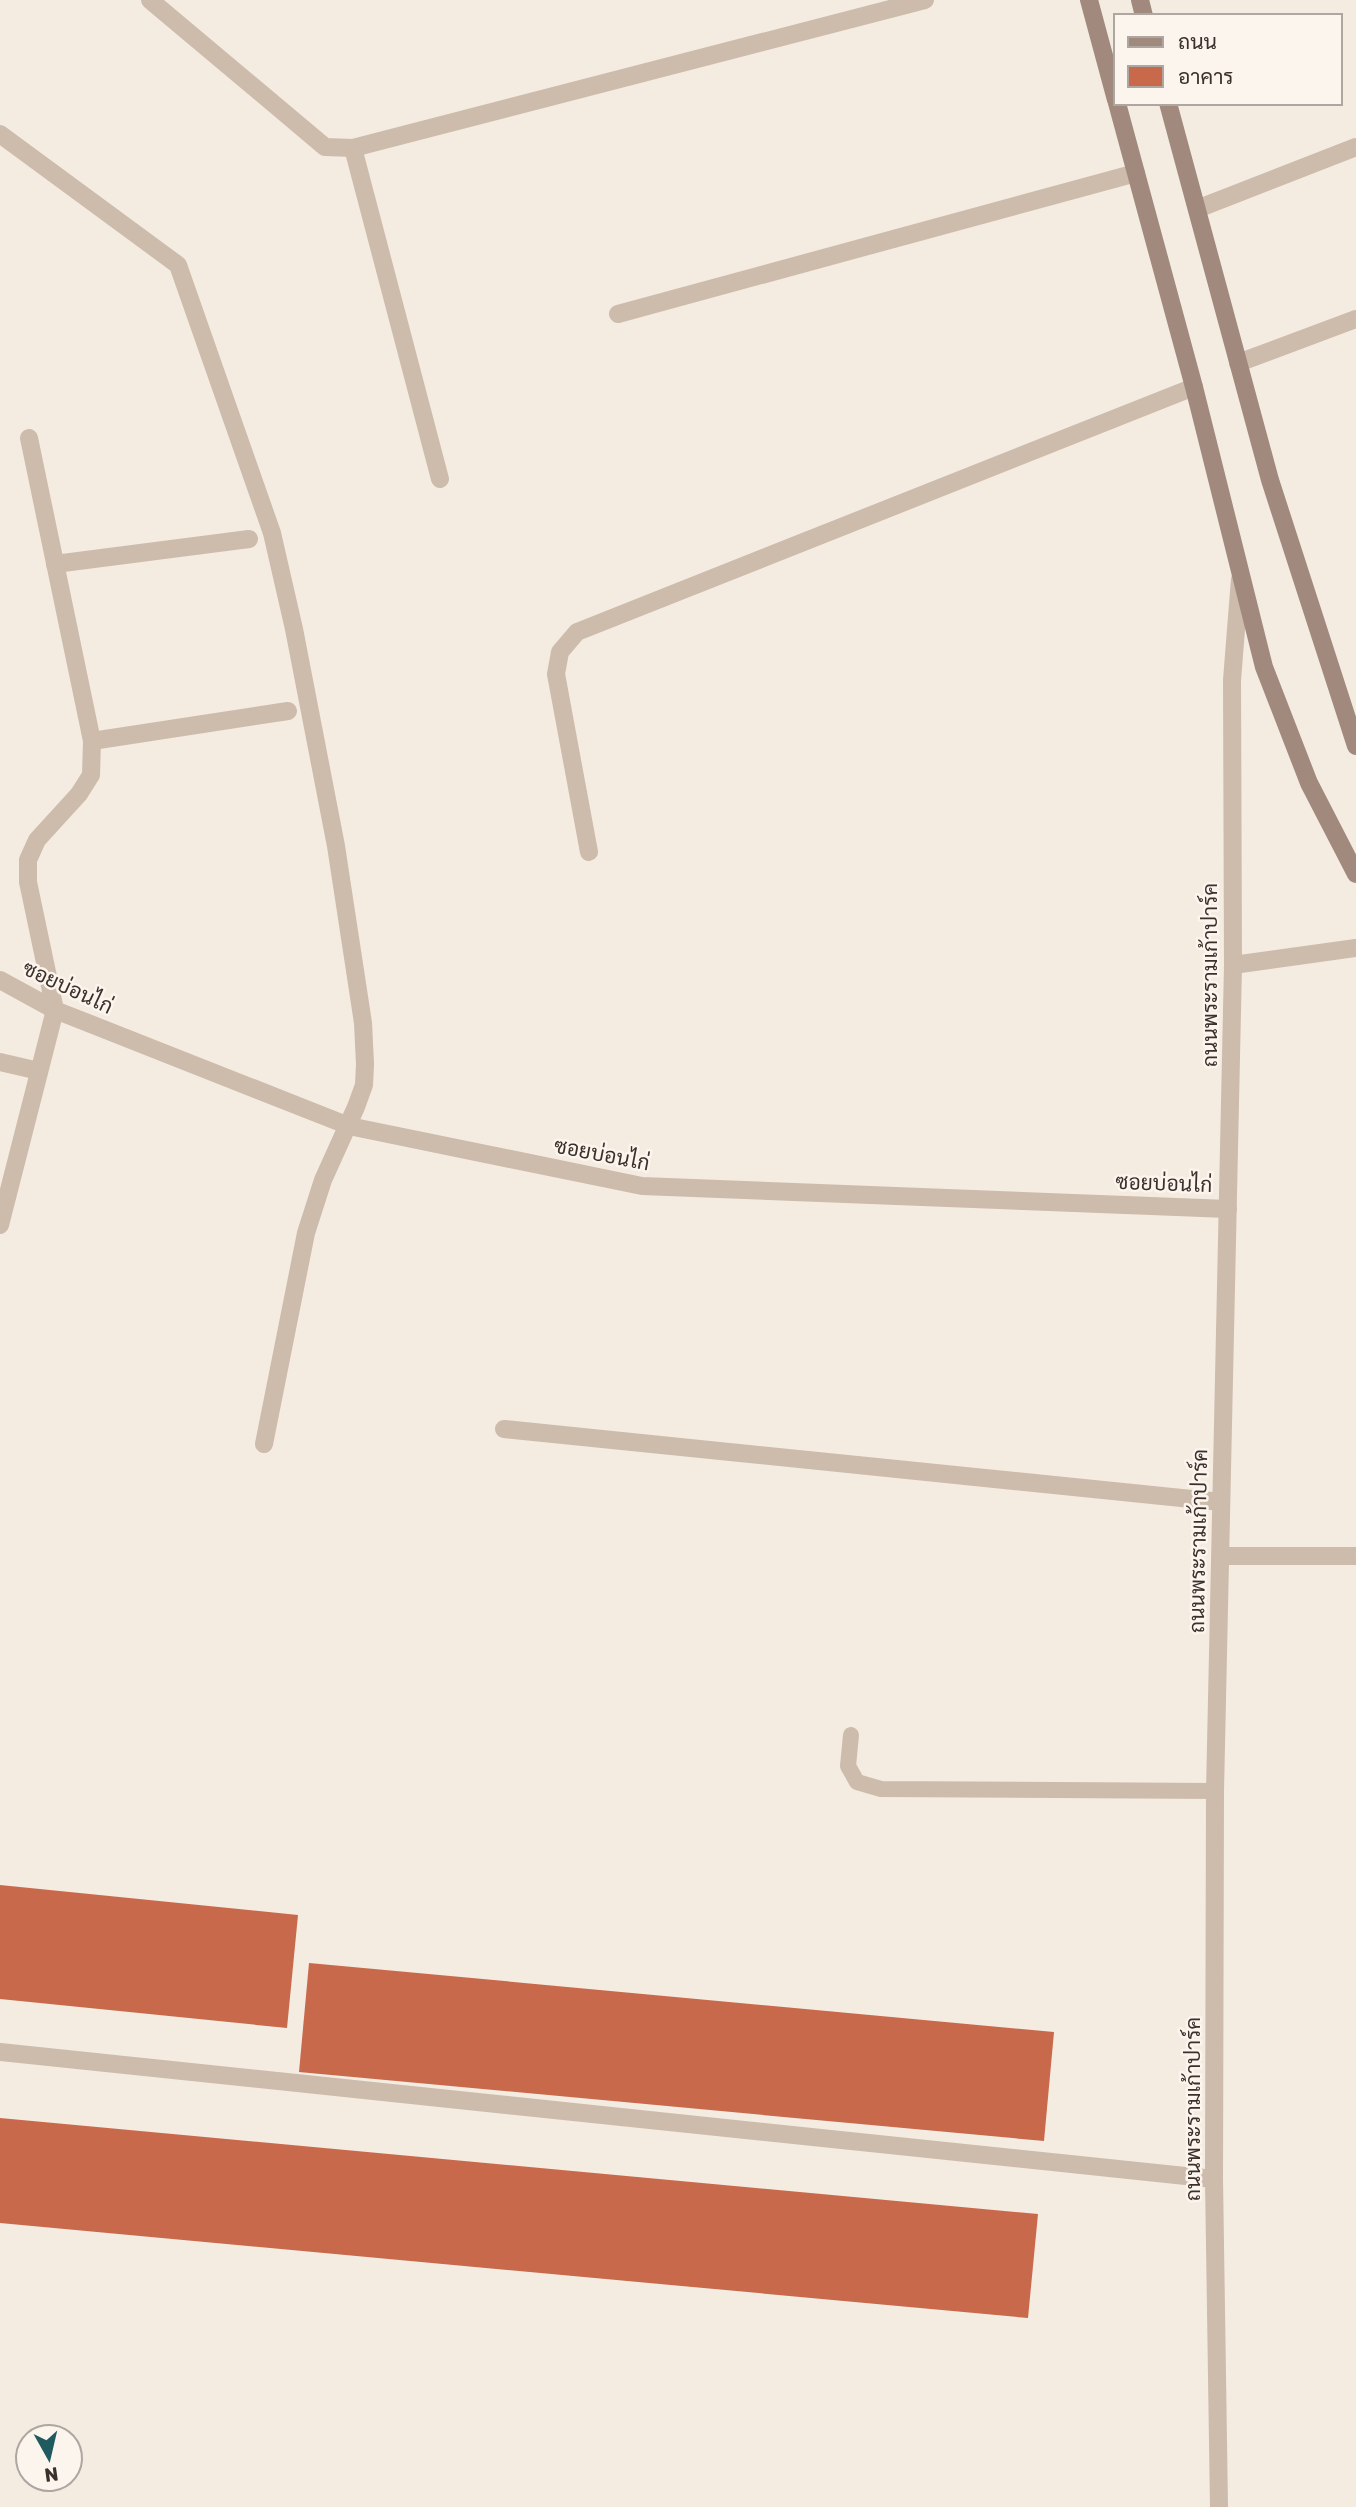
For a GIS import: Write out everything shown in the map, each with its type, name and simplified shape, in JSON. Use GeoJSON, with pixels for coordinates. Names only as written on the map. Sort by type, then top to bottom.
{"type":"FeatureCollection","features":[{"type":"Feature","properties":{"kind":"main road"},"geometry":{"type":"LineString","coordinates":[[1089,0],[1114,91]]}},
{"type":"Feature","properties":{"kind":"main road"},"geometry":{"type":"LineString","coordinates":[[1118,105],[1195,387],[1264,667],[1304,771],[1356,874]]}},
{"type":"Feature","properties":{"kind":"main road"},"geometry":{"type":"LineString","coordinates":[[1169,105],[1269,480],[1356,746]]}},
{"type":"Feature","properties":{"kind":"street"},"geometry":{"type":"LineString","coordinates":[[150,0],[325,147],[353,149],[925,0]]}},
{"type":"Feature","properties":{"kind":"street"},"geometry":{"type":"LineString","coordinates":[[0,134],[178,265],[272,533],[283,577],[336,846],[363,1023],[365,1064],[364,1085],[349,1126],[323,1181],[306,1233],[264,1444]]}},
{"type":"Feature","properties":{"kind":"street"},"geometry":{"type":"LineString","coordinates":[[1197,209],[1356,146]]}},
{"type":"Feature","properties":{"kind":"street"},"geometry":{"type":"LineString","coordinates":[[353,149],[440,479]]}},
{"type":"Feature","properties":{"kind":"street"},"geometry":{"type":"LineString","coordinates":[[618,314],[1136,173]]}},
{"type":"Feature","properties":{"kind":"street"},"geometry":{"type":"LineString","coordinates":[[1238,363],[1356,319]]}},
{"type":"Feature","properties":{"kind":"street"},"geometry":{"type":"LineString","coordinates":[[589,852],[556,674],[560,652],[578,632],[1195,387]]}},
{"type":"Feature","properties":{"kind":"street"},"geometry":{"type":"LineString","coordinates":[[0,1225],[55,1010],[28,882],[28,860],[37,840],[79,794],[91,775],[92,741],[29,438]]}},
{"type":"Feature","properties":{"kind":"street"},"geometry":{"type":"LineString","coordinates":[[55,564],[249,539]]}},
{"type":"Feature","properties":{"kind":"street","name":"ถนนพระรามเก้าปาร์ค"},"geometry":{"type":"LineString","coordinates":[[1219,2507],[1214,2179],[1215,1791],[1233,965],[1232,680],[1241,577]]}},
{"type":"Feature","properties":{"kind":"street"},"geometry":{"type":"LineString","coordinates":[[92,741],[288,711]]}},
{"type":"Feature","properties":{"kind":"street"},"geometry":{"type":"LineString","coordinates":[[1233,965],[1356,948]]}},
{"type":"Feature","properties":{"kind":"street","name":"ซอยบ่อนไก่"},"geometry":{"type":"LineString","coordinates":[[0,980],[55,1010],[349,1126],[642,1186],[1228,1209]]}},
{"type":"Feature","properties":{"kind":"street"},"geometry":{"type":"LineString","coordinates":[[0,1062],[39,1071]]}},
{"type":"Feature","properties":{"kind":"street"},"geometry":{"type":"LineString","coordinates":[[503,1429],[1222,1502]]}},
{"type":"Feature","properties":{"kind":"street"},"geometry":{"type":"LineString","coordinates":[[1221,1556],[1356,1556]]}},
{"type":"Feature","properties":{"kind":"street"},"geometry":{"type":"LineString","coordinates":[[0,2052],[1214,2179]]}},
{"type":"Feature","properties":{"kind":"lane"},"geometry":{"type":"LineString","coordinates":[[851,1735],[848,1766],[857,1783],[881,1790],[1215,1791]]}},
{"type":"Feature","properties":{"kind":"building"},"geometry":{"type":"Polygon","coordinates":[[[0,1885],[298,1915],[287,2028],[0,1999],[0,1885]]]}},
{"type":"Feature","properties":{"kind":"building"},"geometry":{"type":"Polygon","coordinates":[[[309,1963],[1054,2032],[1044,2141],[299,2072],[309,1963]]]}},
{"type":"Feature","properties":{"kind":"building"},"geometry":{"type":"Polygon","coordinates":[[[0,2118],[1038,2214],[1028,2318],[0,2223],[0,2118]]]}}]}
